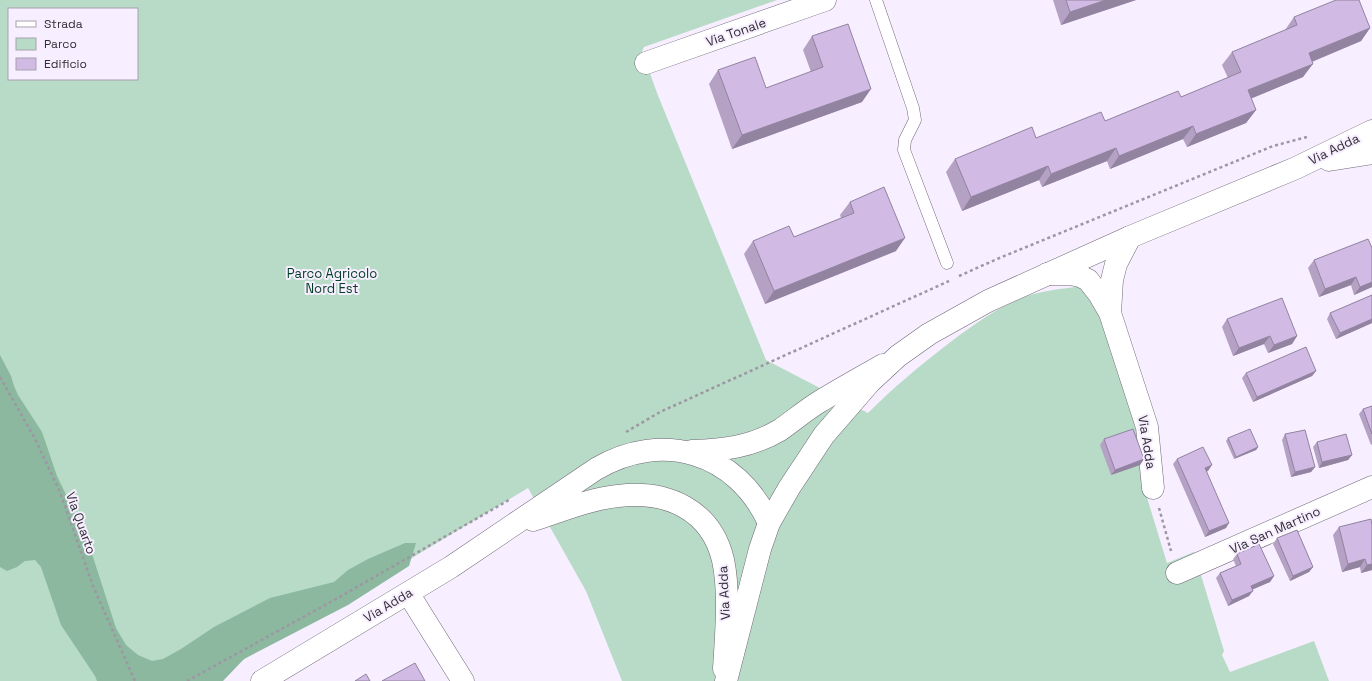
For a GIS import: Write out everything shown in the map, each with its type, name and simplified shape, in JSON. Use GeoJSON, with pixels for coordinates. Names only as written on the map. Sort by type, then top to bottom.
{"type":"FeatureCollection","features":[{"type":"Feature","properties":{"kind":"street","name":"Via Tonale"},"geometry":{"type":"LineString","coordinates":[[646,63],[826,0]]}},
{"type":"Feature","properties":{"kind":"street","name":"Via Adda"},"geometry":{"type":"LineString","coordinates":[[262,681],[451,567],[583,478],[613,460],[632,453],[652,450],[681,451],[731,449],[765,438],[780,430],[819,402],[898,356],[930,334],[965,313],[1013,289],[1130,237],[1296,168],[1372,131]]}},
{"type":"Feature","properties":{"kind":"street","name":"Via Adda"},"geometry":{"type":"LineString","coordinates":[[1296,168],[1339,158],[1372,153]]}},
{"type":"Feature","properties":{"kind":"street","name":"Via Adda"},"geometry":{"type":"LineString","coordinates":[[1110,313],[1116,264],[1130,237]]}},
{"type":"Feature","properties":{"kind":"street","name":"Via Adda"},"geometry":{"type":"LineString","coordinates":[[1047,274],[1071,274],[1088,280],[1100,294],[1110,313],[1147,427],[1154,488]]}},
{"type":"Feature","properties":{"kind":"street","name":"Via Adda"},"geometry":{"type":"LineString","coordinates":[[769,523],[824,435],[870,382],[898,356]]}},
{"type":"Feature","properties":{"kind":"street","name":"Via Adda"},"geometry":{"type":"LineString","coordinates":[[681,451],[714,462],[738,479],[757,499],[769,523]]}},
{"type":"Feature","properties":{"kind":"street","name":"Via San Martino"},"geometry":{"type":"LineString","coordinates":[[1177,573],[1372,487]]}},
{"type":"Feature","properties":{"kind":"street","name":"Via Adda"},"geometry":{"type":"LineString","coordinates":[[511,526],[592,501],[618,496],[638,495],[672,500],[697,515],[710,530],[716,540],[723,562],[726,598],[725,681]]}},
{"type":"Feature","properties":{"kind":"street"},"geometry":{"type":"LineString","coordinates":[[725,681],[760,549],[769,523]]}},
{"type":"Feature","properties":{"kind":"street"},"geometry":{"type":"LineString","coordinates":[[408,593],[463,681]]}},
{"type":"Feature","properties":{"kind":"lane"},"geometry":{"type":"LineString","coordinates":[[876,0],[913,108],[915,120],[905,140],[904,150],[946,263]]}},
{"type":"Feature","properties":{"kind":"path"},"geometry":{"type":"LineString","coordinates":[[957,277],[997,259],[1273,146],[1311,136]]}},
{"type":"Feature","properties":{"kind":"path"},"geometry":{"type":"LineString","coordinates":[[620,436],[660,412],[950,280]]}},
{"type":"Feature","properties":{"kind":"path","name":"Via Quarto"},"geometry":{"type":"LineString","coordinates":[[0,377],[34,437],[60,492],[93,586],[135,681]]}},
{"type":"Feature","properties":{"kind":"path"},"geometry":{"type":"LineString","coordinates":[[1154,488],[1177,573]]}},
{"type":"Feature","properties":{"kind":"path"},"geometry":{"type":"LineString","coordinates":[[187,681],[336,599],[510,499]]}},
{"type":"Feature","properties":{"kind":"path"},"geometry":{"type":"LineString","coordinates":[[435,542],[451,567]]}},
{"type":"Feature","properties":{"kind":"green space","name":"Parco Agricolo Nord Est"},"geometry":{"type":"Polygon","coordinates":[[[0,0],[777,0],[644,47],[642,51],[657,93],[766,360],[868,413],[914,371],[969,328],[987,316],[1015,301],[1031,295],[1083,286],[1107,309],[1148,475],[1141,478],[1167,563],[1194,552],[1224,651],[1222,655],[1230,672],[1314,641],[1329,681],[622,681],[586,591],[528,488],[208,681],[0,681],[0,0]]]}},
{"type":"Feature","properties":{"kind":"green space"},"geometry":{"type":"Polygon","coordinates":[[[0,355],[11,376],[18,395],[42,432],[57,476],[92,554],[116,628],[126,645],[138,655],[152,661],[163,659],[214,627],[270,598],[334,582],[348,570],[368,559],[405,543],[416,543],[409,566],[348,605],[244,659],[223,681],[97,681],[61,625],[41,567],[35,560],[25,561],[17,567],[7,571],[0,567],[0,355]]]}},
{"type":"Feature","properties":{"kind":"building"},"geometry":{"type":"Polygon","coordinates":[[[1066,0],[1106,0],[1070,12],[1066,0]]]}},
{"type":"Feature","properties":{"kind":"building"},"geometry":{"type":"Polygon","coordinates":[[[1336,0],[1359,0],[1370,28],[1309,53],[1313,64],[1248,90],[1256,110],[1196,134],[1193,126],[1119,156],[1116,148],[1051,174],[1048,166],[971,197],[955,159],[1032,127],[1036,138],[1101,112],[1105,121],[1178,91],[1181,97],[1241,72],[1232,52],[1297,25],[1294,17],[1336,0]]]}},
{"type":"Feature","properties":{"kind":"building"},"geometry":{"type":"Polygon","coordinates":[[[848,24],[871,89],[742,135],[718,70],[755,57],[766,88],[823,67],[812,36],[848,24]]]}},
{"type":"Feature","properties":{"kind":"building"},"geometry":{"type":"Polygon","coordinates":[[[884,187],[905,238],[774,291],[753,241],[789,226],[794,237],[854,213],[850,202],[884,187]]]}},
{"type":"Feature","properties":{"kind":"building"},"geometry":{"type":"Polygon","coordinates":[[[1368,239],[1372,248],[1372,282],[1360,287],[1356,277],[1325,289],[1314,260],[1368,239]]]}},
{"type":"Feature","properties":{"kind":"building"},"geometry":{"type":"Polygon","coordinates":[[[1372,295],[1372,319],[1340,333],[1330,313],[1372,295]]]}},
{"type":"Feature","properties":{"kind":"building"},"geometry":{"type":"Polygon","coordinates":[[[1282,298],[1297,336],[1274,345],[1270,336],[1239,348],[1227,319],[1282,298]]]}},
{"type":"Feature","properties":{"kind":"building"},"geometry":{"type":"Polygon","coordinates":[[[1306,347],[1316,371],[1257,397],[1246,373],[1306,347]]]}},
{"type":"Feature","properties":{"kind":"building"},"geometry":{"type":"Polygon","coordinates":[[[1372,406],[1372,434],[1363,409],[1372,406]]]}},
{"type":"Feature","properties":{"kind":"building"},"geometry":{"type":"Polygon","coordinates":[[[1133,429],[1144,459],[1115,470],[1104,439],[1133,429]]]}},
{"type":"Feature","properties":{"kind":"building"},"geometry":{"type":"Polygon","coordinates":[[[1250,429],[1258,447],[1236,457],[1228,438],[1250,429]]]}},
{"type":"Feature","properties":{"kind":"building"},"geometry":{"type":"Polygon","coordinates":[[[1305,430],[1315,467],[1295,472],[1285,434],[1305,430]]]}},
{"type":"Feature","properties":{"kind":"building"},"geometry":{"type":"Polygon","coordinates":[[[1346,434],[1352,455],[1322,462],[1317,442],[1346,434]]]}},
{"type":"Feature","properties":{"kind":"building"},"geometry":{"type":"Polygon","coordinates":[[[1203,447],[1212,465],[1205,468],[1229,523],[1209,531],[1177,459],[1203,447]]]}},
{"type":"Feature","properties":{"kind":"building"},"geometry":{"type":"Polygon","coordinates":[[[1371,519],[1372,564],[1367,565],[1365,559],[1348,564],[1339,527],[1371,519]]]}},
{"type":"Feature","properties":{"kind":"building"},"geometry":{"type":"Polygon","coordinates":[[[1297,530],[1313,567],[1293,576],[1277,538],[1297,530]]]}},
{"type":"Feature","properties":{"kind":"building"},"geometry":{"type":"Polygon","coordinates":[[[1259,544],[1274,576],[1251,586],[1253,591],[1232,600],[1220,573],[1241,564],[1237,554],[1259,544]]]}},
{"type":"Feature","properties":{"kind":"building"},"geometry":{"type":"Polygon","coordinates":[[[415,663],[425,681],[382,681],[415,663]]]}},
{"type":"Feature","properties":{"kind":"building"},"geometry":{"type":"Polygon","coordinates":[[[366,674],[370,681],[355,681],[366,674]]]}}]}
